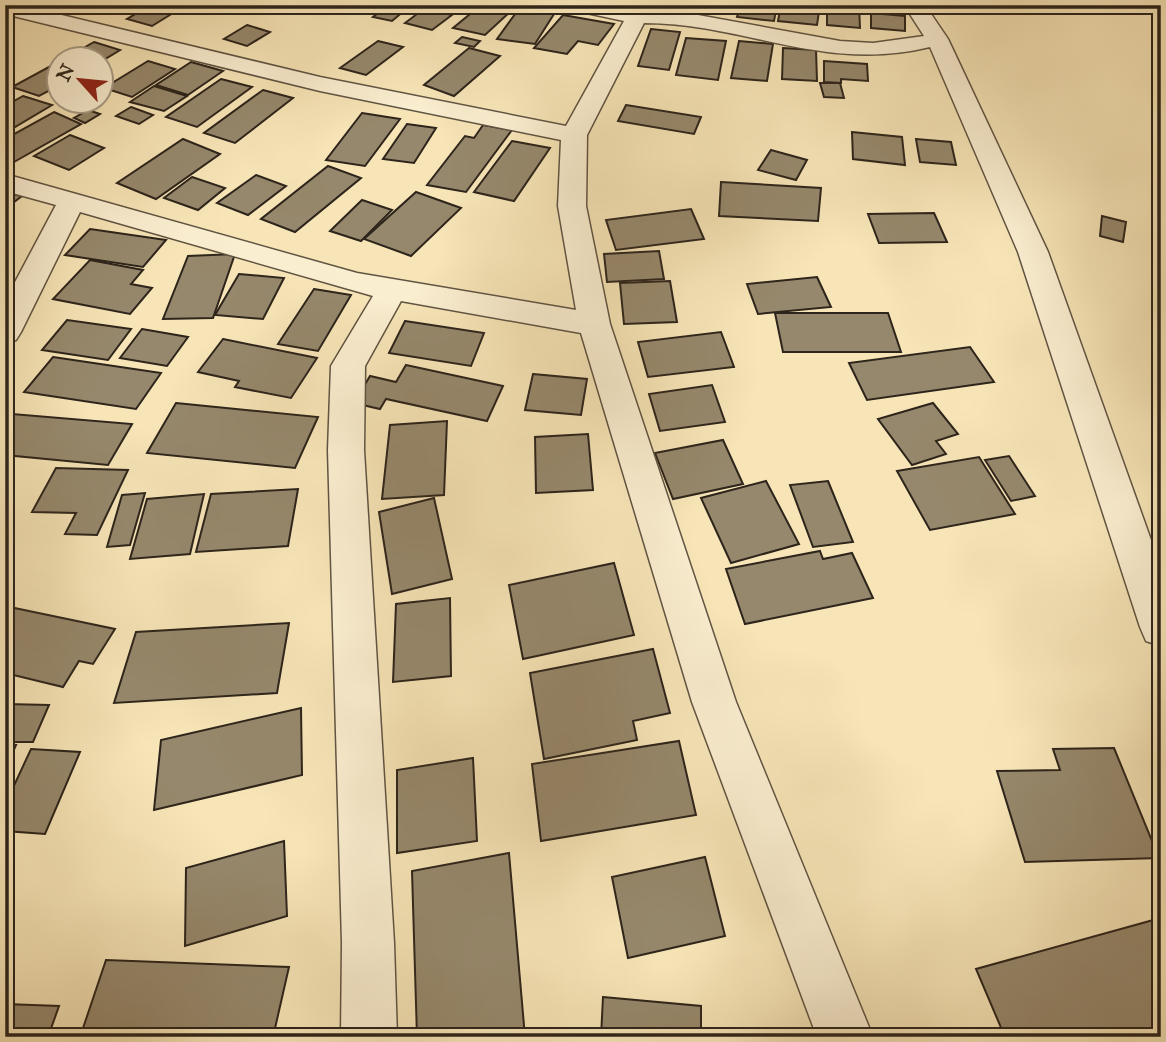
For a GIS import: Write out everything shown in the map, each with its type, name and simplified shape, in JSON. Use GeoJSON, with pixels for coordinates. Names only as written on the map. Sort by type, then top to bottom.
{"type":"FeatureCollection","features":[{"type":"Feature","properties":{"kind":"street"},"geometry":{"type":"LineString","coordinates":[[575,5],[637,16],[672,17],[792,41],[856,48],[911,48],[937,39]]}},
{"type":"Feature","properties":{"kind":"street"},"geometry":{"type":"LineString","coordinates":[[914,5],[937,39],[1033,252],[1161,627]]}},
{"type":"Feature","properties":{"kind":"street"},"geometry":{"type":"LineString","coordinates":[[5,8],[320,84],[574,135]]}},
{"type":"Feature","properties":{"kind":"street"},"geometry":{"type":"LineString","coordinates":[[637,16],[574,135],[572,206],[594,324],[714,702],[845,1037]]}},
{"type":"Feature","properties":{"kind":"street"},"geometry":{"type":"LineString","coordinates":[[5,182],[356,283],[594,324]]}},
{"type":"Feature","properties":{"kind":"street"},"geometry":{"type":"LineString","coordinates":[[5,332],[72,201]]}},
{"type":"Feature","properties":{"kind":"street"},"geometry":{"type":"LineString","coordinates":[[369,1037],[368,943],[346,450],[348,366],[393,289]]}},
{"type":"Feature","properties":{"kind":"building"},"geometry":{"type":"Polygon","coordinates":[[[151,5],[186,5],[152,26],[127,19],[151,5]]]}},
{"type":"Feature","properties":{"kind":"building"},"geometry":{"type":"Polygon","coordinates":[[[388,5],[411,5],[392,21],[373,17],[388,5]]]}},
{"type":"Feature","properties":{"kind":"building"},"geometry":{"type":"Polygon","coordinates":[[[429,5],[465,5],[455,12],[429,5]]]}},
{"type":"Feature","properties":{"kind":"building"},"geometry":{"type":"Polygon","coordinates":[[[481,5],[512,10],[485,35],[453,28],[481,5]]]}},
{"type":"Feature","properties":{"kind":"building"},"geometry":{"type":"Polygon","coordinates":[[[741,5],[777,5],[774,21],[737,17],[741,5]]]}},
{"type":"Feature","properties":{"kind":"building"},"geometry":{"type":"Polygon","coordinates":[[[781,5],[820,5],[817,25],[778,21],[781,5]]]}},
{"type":"Feature","properties":{"kind":"building"},"geometry":{"type":"Polygon","coordinates":[[[827,5],[859,5],[860,28],[827,25],[827,5]]]}},
{"type":"Feature","properties":{"kind":"building"},"geometry":{"type":"Polygon","coordinates":[[[425,8],[452,15],[432,30],[405,23],[425,8]]]}},
{"type":"Feature","properties":{"kind":"building"},"geometry":{"type":"Polygon","coordinates":[[[518,10],[554,14],[535,44],[497,39],[518,10]]]}},
{"type":"Feature","properties":{"kind":"building"},"geometry":{"type":"Polygon","coordinates":[[[871,13],[905,16],[905,31],[871,28],[871,13]]]}},
{"type":"Feature","properties":{"kind":"building"},"geometry":{"type":"Polygon","coordinates":[[[563,15],[614,24],[598,45],[578,41],[567,54],[534,48],[563,15]]]}},
{"type":"Feature","properties":{"kind":"building"},"geometry":{"type":"Polygon","coordinates":[[[247,25],[270,32],[247,46],[224,39],[247,25]]]}},
{"type":"Feature","properties":{"kind":"building"},"geometry":{"type":"Polygon","coordinates":[[[651,29],[680,32],[669,70],[638,66],[651,29]]]}},
{"type":"Feature","properties":{"kind":"building"},"geometry":{"type":"Polygon","coordinates":[[[462,37],[480,41],[474,47],[455,43],[462,37]]]}},
{"type":"Feature","properties":{"kind":"building"},"geometry":{"type":"Polygon","coordinates":[[[686,38],[726,41],[718,80],[676,75],[686,38]]]}},
{"type":"Feature","properties":{"kind":"building"},"geometry":{"type":"Polygon","coordinates":[[[378,41],[403,47],[366,75],[340,68],[378,41]]]}},
{"type":"Feature","properties":{"kind":"building"},"geometry":{"type":"Polygon","coordinates":[[[739,41],[773,44],[767,81],[731,78],[739,41]]]}},
{"type":"Feature","properties":{"kind":"building"},"geometry":{"type":"Polygon","coordinates":[[[94,42],[107,46],[87,46],[94,42]]]}},
{"type":"Feature","properties":{"kind":"building"},"geometry":{"type":"Polygon","coordinates":[[[469,48],[500,56],[454,96],[424,85],[469,48]]]}},
{"type":"Feature","properties":{"kind":"building"},"geometry":{"type":"Polygon","coordinates":[[[783,48],[816,50],[817,81],[782,79],[783,48]]]}},
{"type":"Feature","properties":{"kind":"building"},"geometry":{"type":"Polygon","coordinates":[[[148,61],[175,69],[132,97],[116,92],[116,81],[148,61]]]}},
{"type":"Feature","properties":{"kind":"building"},"geometry":{"type":"Polygon","coordinates":[[[824,61],[867,64],[868,81],[841,79],[841,83],[824,82],[824,61]]]}},
{"type":"Feature","properties":{"kind":"building"},"geometry":{"type":"Polygon","coordinates":[[[191,62],[223,71],[188,95],[156,85],[191,62]]]}},
{"type":"Feature","properties":{"kind":"building"},"geometry":{"type":"Polygon","coordinates":[[[46,69],[46,92],[39,96],[12,87],[46,69]]]}},
{"type":"Feature","properties":{"kind":"building"},"geometry":{"type":"Polygon","coordinates":[[[221,79],[252,87],[197,127],[166,117],[221,79]]]}},
{"type":"Feature","properties":{"kind":"building"},"geometry":{"type":"Polygon","coordinates":[[[820,83],[840,83],[844,98],[824,97],[820,83]]]}},
{"type":"Feature","properties":{"kind":"building"},"geometry":{"type":"Polygon","coordinates":[[[154,86],[187,96],[164,111],[130,102],[154,86]]]}},
{"type":"Feature","properties":{"kind":"building"},"geometry":{"type":"Polygon","coordinates":[[[263,90],[293,98],[235,143],[204,133],[263,90]]]}},
{"type":"Feature","properties":{"kind":"building"},"geometry":{"type":"Polygon","coordinates":[[[23,96],[46,103],[46,109],[5,133],[5,106],[23,96]]]}},
{"type":"Feature","properties":{"kind":"building"},"geometry":{"type":"Polygon","coordinates":[[[626,105],[701,117],[694,134],[618,121],[626,105]]]}},
{"type":"Feature","properties":{"kind":"building"},"geometry":{"type":"Polygon","coordinates":[[[131,107],[153,115],[139,124],[116,116],[131,107]]]}},
{"type":"Feature","properties":{"kind":"building"},"geometry":{"type":"Polygon","coordinates":[[[362,113],[400,119],[365,166],[326,160],[362,113]]]}},
{"type":"Feature","properties":{"kind":"building"},"geometry":{"type":"Polygon","coordinates":[[[47,116],[63,116],[81,124],[14,162],[5,158],[5,139],[47,116]]]}},
{"type":"Feature","properties":{"kind":"building"},"geometry":{"type":"Polygon","coordinates":[[[78,116],[97,116],[85,123],[74,118],[78,116]]]}},
{"type":"Feature","properties":{"kind":"building"},"geometry":{"type":"Polygon","coordinates":[[[407,124],[436,128],[414,163],[383,159],[407,124]]]}},
{"type":"Feature","properties":{"kind":"building"},"geometry":{"type":"Polygon","coordinates":[[[483,125],[512,130],[466,192],[427,185],[465,136],[474,138],[483,125]]]}},
{"type":"Feature","properties":{"kind":"building"},"geometry":{"type":"Polygon","coordinates":[[[852,132],[902,137],[905,165],[853,159],[852,132]]]}},
{"type":"Feature","properties":{"kind":"building"},"geometry":{"type":"Polygon","coordinates":[[[70,135],[104,148],[69,170],[34,156],[70,135]]]}},
{"type":"Feature","properties":{"kind":"building"},"geometry":{"type":"Polygon","coordinates":[[[183,139],[220,154],[156,199],[117,183],[183,139]]]}},
{"type":"Feature","properties":{"kind":"building"},"geometry":{"type":"Polygon","coordinates":[[[916,139],[951,142],[956,165],[920,162],[916,139]]]}},
{"type":"Feature","properties":{"kind":"building"},"geometry":{"type":"Polygon","coordinates":[[[512,141],[550,148],[514,201],[474,192],[512,141]]]}},
{"type":"Feature","properties":{"kind":"building"},"geometry":{"type":"Polygon","coordinates":[[[771,150],[807,160],[796,180],[758,170],[771,150]]]}},
{"type":"Feature","properties":{"kind":"building"},"geometry":{"type":"Polygon","coordinates":[[[328,166],[361,178],[295,232],[261,219],[328,166]]]}},
{"type":"Feature","properties":{"kind":"building"},"geometry":{"type":"Polygon","coordinates":[[[256,175],[286,186],[248,215],[217,203],[256,175]]]}},
{"type":"Feature","properties":{"kind":"building"},"geometry":{"type":"Polygon","coordinates":[[[192,177],[225,188],[198,210],[164,198],[192,177]]]}},
{"type":"Feature","properties":{"kind":"building"},"geometry":{"type":"Polygon","coordinates":[[[721,182],[821,188],[818,221],[719,216],[721,182]]]}},
{"type":"Feature","properties":{"kind":"building"},"geometry":{"type":"Polygon","coordinates":[[[5,192],[22,196],[5,209],[5,192]]]}},
{"type":"Feature","properties":{"kind":"building"},"geometry":{"type":"Polygon","coordinates":[[[416,192],[461,208],[411,256],[364,239],[416,192]]]}},
{"type":"Feature","properties":{"kind":"building"},"geometry":{"type":"Polygon","coordinates":[[[362,200],[392,210],[361,241],[330,231],[362,200]]]}},
{"type":"Feature","properties":{"kind":"building"},"geometry":{"type":"Polygon","coordinates":[[[691,209],[704,239],[616,250],[606,220],[691,209]]]}},
{"type":"Feature","properties":{"kind":"building"},"geometry":{"type":"Polygon","coordinates":[[[934,213],[947,242],[879,243],[868,214],[934,213]]]}},
{"type":"Feature","properties":{"kind":"building"},"geometry":{"type":"Polygon","coordinates":[[[1102,216],[1126,222],[1123,242],[1100,236],[1102,216]]]}},
{"type":"Feature","properties":{"kind":"building"},"geometry":{"type":"Polygon","coordinates":[[[90,229],[166,240],[143,267],[65,255],[90,229]]]}},
{"type":"Feature","properties":{"kind":"building"},"geometry":{"type":"Polygon","coordinates":[[[659,251],[664,279],[607,282],[604,254],[659,251]]]}},
{"type":"Feature","properties":{"kind":"building"},"geometry":{"type":"Polygon","coordinates":[[[235,254],[213,318],[163,319],[188,256],[235,254]]]}},
{"type":"Feature","properties":{"kind":"building"},"geometry":{"type":"Polygon","coordinates":[[[90,260],[143,270],[131,284],[152,288],[130,314],[53,299],[90,260]]]}},
{"type":"Feature","properties":{"kind":"building"},"geometry":{"type":"Polygon","coordinates":[[[239,274],[284,278],[263,319],[215,315],[239,274]]]}},
{"type":"Feature","properties":{"kind":"building"},"geometry":{"type":"Polygon","coordinates":[[[817,277],[831,307],[758,314],[747,284],[817,277]]]}},
{"type":"Feature","properties":{"kind":"building"},"geometry":{"type":"Polygon","coordinates":[[[670,281],[677,322],[624,324],[620,283],[670,281]]]}},
{"type":"Feature","properties":{"kind":"building"},"geometry":{"type":"Polygon","coordinates":[[[314,289],[351,295],[318,351],[278,344],[314,289]]]}},
{"type":"Feature","properties":{"kind":"building"},"geometry":{"type":"Polygon","coordinates":[[[775,313],[888,313],[901,352],[783,352],[775,313]]]}},
{"type":"Feature","properties":{"kind":"building"},"geometry":{"type":"Polygon","coordinates":[[[67,320],[131,329],[108,360],[42,350],[67,320]]]}},
{"type":"Feature","properties":{"kind":"building"},"geometry":{"type":"Polygon","coordinates":[[[405,321],[484,333],[471,366],[389,353],[405,321]]]}},
{"type":"Feature","properties":{"kind":"building"},"geometry":{"type":"Polygon","coordinates":[[[142,329],[188,337],[167,366],[120,358],[142,329]]]}},
{"type":"Feature","properties":{"kind":"building"},"geometry":{"type":"Polygon","coordinates":[[[721,332],[734,367],[648,377],[638,342],[721,332]]]}},
{"type":"Feature","properties":{"kind":"building"},"geometry":{"type":"Polygon","coordinates":[[[223,339],[317,358],[291,398],[235,387],[239,381],[198,372],[223,339]]]}},
{"type":"Feature","properties":{"kind":"building"},"geometry":{"type":"Polygon","coordinates":[[[970,347],[994,382],[867,400],[849,363],[970,347]]]}},
{"type":"Feature","properties":{"kind":"building"},"geometry":{"type":"Polygon","coordinates":[[[53,357],[161,373],[136,409],[24,392],[53,357]]]}},
{"type":"Feature","properties":{"kind":"building"},"geometry":{"type":"Polygon","coordinates":[[[406,365],[503,386],[487,421],[386,399],[380,409],[354,403],[370,376],[396,382],[406,365]]]}},
{"type":"Feature","properties":{"kind":"building"},"geometry":{"type":"Polygon","coordinates":[[[533,374],[587,379],[581,415],[525,410],[533,374]]]}},
{"type":"Feature","properties":{"kind":"building"},"geometry":{"type":"Polygon","coordinates":[[[712,385],[725,422],[660,431],[649,394],[712,385]]]}},
{"type":"Feature","properties":{"kind":"building"},"geometry":{"type":"Polygon","coordinates":[[[176,403],[318,417],[295,468],[147,453],[176,403]]]}},
{"type":"Feature","properties":{"kind":"building"},"geometry":{"type":"Polygon","coordinates":[[[933,403],[958,434],[936,441],[946,454],[912,465],[878,419],[933,403]]]}},
{"type":"Feature","properties":{"kind":"building"},"geometry":{"type":"Polygon","coordinates":[[[12,414],[132,424],[108,465],[5,455],[5,424],[12,414]]]}},
{"type":"Feature","properties":{"kind":"building"},"geometry":{"type":"Polygon","coordinates":[[[447,421],[444,495],[382,499],[390,425],[447,421]]]}},
{"type":"Feature","properties":{"kind":"building"},"geometry":{"type":"Polygon","coordinates":[[[588,434],[593,490],[536,493],[535,437],[588,434]]]}},
{"type":"Feature","properties":{"kind":"building"},"geometry":{"type":"Polygon","coordinates":[[[723,440],[743,484],[673,499],[655,453],[723,440]]]}},
{"type":"Feature","properties":{"kind":"building"},"geometry":{"type":"Polygon","coordinates":[[[1009,456],[1035,496],[1011,501],[985,460],[1009,456]]]}},
{"type":"Feature","properties":{"kind":"building"},"geometry":{"type":"Polygon","coordinates":[[[979,457],[1015,514],[930,530],[897,471],[979,457]]]}},
{"type":"Feature","properties":{"kind":"building"},"geometry":{"type":"Polygon","coordinates":[[[56,468],[128,470],[97,535],[65,534],[76,513],[32,512],[56,468]]]}},
{"type":"Feature","properties":{"kind":"building"},"geometry":{"type":"Polygon","coordinates":[[[766,481],[799,544],[731,563],[701,498],[766,481]]]}},
{"type":"Feature","properties":{"kind":"building"},"geometry":{"type":"Polygon","coordinates":[[[828,481],[853,542],[813,547],[790,485],[828,481]]]}},
{"type":"Feature","properties":{"kind":"building"},"geometry":{"type":"Polygon","coordinates":[[[298,489],[288,546],[196,552],[211,494],[298,489]]]}},
{"type":"Feature","properties":{"kind":"building"},"geometry":{"type":"Polygon","coordinates":[[[145,493],[130,545],[107,547],[122,495],[145,493]]]}},
{"type":"Feature","properties":{"kind":"building"},"geometry":{"type":"Polygon","coordinates":[[[204,494],[190,554],[130,559],[147,499],[204,494]]]}},
{"type":"Feature","properties":{"kind":"building"},"geometry":{"type":"Polygon","coordinates":[[[434,498],[452,579],[392,594],[379,512],[434,498]]]}},
{"type":"Feature","properties":{"kind":"building"},"geometry":{"type":"Polygon","coordinates":[[[820,551],[823,559],[852,553],[873,598],[745,624],[726,569],[820,551]]]}},
{"type":"Feature","properties":{"kind":"building"},"geometry":{"type":"Polygon","coordinates":[[[614,563],[634,635],[523,659],[509,585],[614,563]]]}},
{"type":"Feature","properties":{"kind":"building"},"geometry":{"type":"Polygon","coordinates":[[[450,598],[451,676],[393,682],[396,604],[450,598]]]}},
{"type":"Feature","properties":{"kind":"building"},"geometry":{"type":"Polygon","coordinates":[[[5,606],[115,629],[93,664],[79,661],[63,687],[5,673],[5,606]]]}},
{"type":"Feature","properties":{"kind":"building"},"geometry":{"type":"Polygon","coordinates":[[[289,623],[277,693],[114,703],[136,632],[289,623]]]}},
{"type":"Feature","properties":{"kind":"building"},"geometry":{"type":"Polygon","coordinates":[[[653,649],[670,713],[633,721],[637,740],[544,759],[530,673],[653,649]]]}},
{"type":"Feature","properties":{"kind":"building"},"geometry":{"type":"Polygon","coordinates":[[[5,704],[49,705],[33,742],[5,742],[5,704]]]}},
{"type":"Feature","properties":{"kind":"building"},"geometry":{"type":"Polygon","coordinates":[[[301,708],[302,775],[154,810],[161,740],[301,708]]]}},
{"type":"Feature","properties":{"kind":"building"},"geometry":{"type":"Polygon","coordinates":[[[679,741],[696,815],[541,841],[532,764],[679,741]]]}},
{"type":"Feature","properties":{"kind":"building"},"geometry":{"type":"Polygon","coordinates":[[[5,745],[16,745],[7,766],[5,766],[5,745]]]}},
{"type":"Feature","properties":{"kind":"building"},"geometry":{"type":"Polygon","coordinates":[[[1114,748],[1159,858],[1025,862],[997,771],[1060,770],[1053,749],[1114,748]]]}},
{"type":"Feature","properties":{"kind":"building"},"geometry":{"type":"Polygon","coordinates":[[[31,749],[80,752],[45,834],[5,831],[5,805],[31,749]]]}},
{"type":"Feature","properties":{"kind":"building"},"geometry":{"type":"Polygon","coordinates":[[[473,758],[477,841],[397,853],[397,770],[473,758]]]}},
{"type":"Feature","properties":{"kind":"building"},"geometry":{"type":"Polygon","coordinates":[[[284,841],[287,916],[185,946],[186,868],[284,841]]]}},
{"type":"Feature","properties":{"kind":"building"},"geometry":{"type":"Polygon","coordinates":[[[509,853],[525,1037],[417,1037],[412,871],[509,853]]]}},
{"type":"Feature","properties":{"kind":"building"},"geometry":{"type":"Polygon","coordinates":[[[705,857],[725,936],[628,958],[612,877],[705,857]]]}},
{"type":"Feature","properties":{"kind":"building"},"geometry":{"type":"Polygon","coordinates":[[[1157,919],[1161,926],[1161,1037],[1005,1037],[976,969],[1157,919]]]}},
{"type":"Feature","properties":{"kind":"building"},"geometry":{"type":"Polygon","coordinates":[[[106,960],[289,967],[273,1037],[80,1037],[106,960]]]}},
{"type":"Feature","properties":{"kind":"building"},"geometry":{"type":"Polygon","coordinates":[[[603,997],[701,1006],[701,1037],[601,1037],[603,997]]]}},
{"type":"Feature","properties":{"kind":"building"},"geometry":{"type":"Polygon","coordinates":[[[5,1004],[59,1006],[48,1037],[5,1037],[5,1004]]]}}]}
